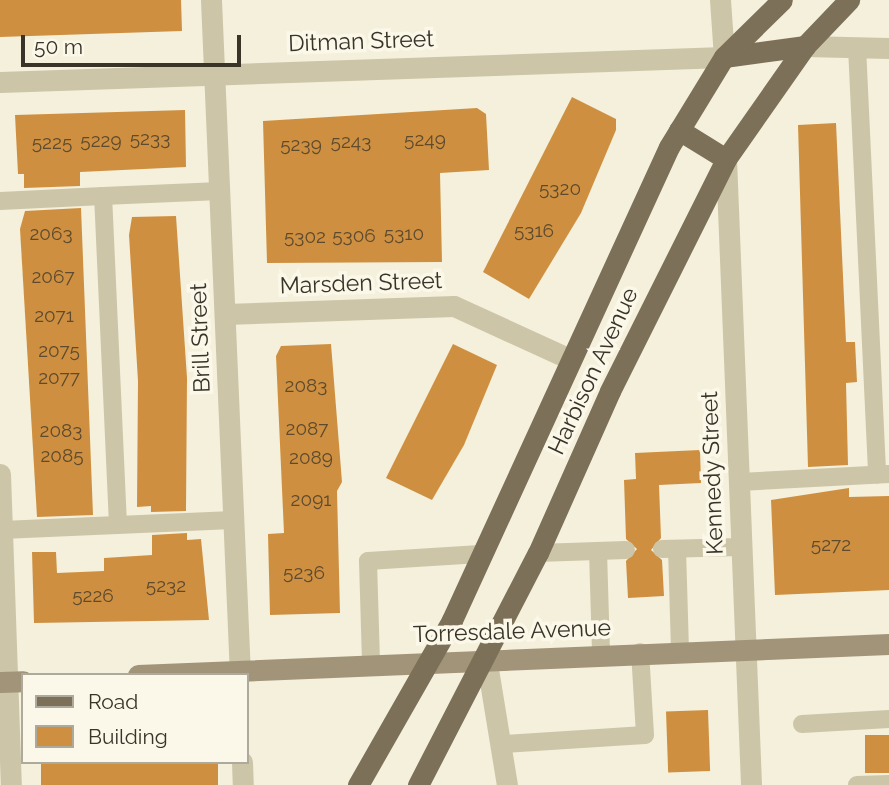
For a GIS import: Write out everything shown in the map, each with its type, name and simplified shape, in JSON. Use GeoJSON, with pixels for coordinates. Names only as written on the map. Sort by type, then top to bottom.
{"type":"FeatureCollection","features":[{"type":"Feature","properties":{"kind":"main road","name":"Harbison Avenue"},"geometry":{"type":"LineString","coordinates":[[358,785],[431,660],[679,130],[724,57],[782,0]]}},
{"type":"Feature","properties":{"kind":"main road","name":"Harbison Avenue"},"geometry":{"type":"LineString","coordinates":[[418,785],[538,553],[726,159],[806,46],[849,0]]}},
{"type":"Feature","properties":{"kind":"main road"},"geometry":{"type":"LineString","coordinates":[[724,57],[806,46]]}},
{"type":"Feature","properties":{"kind":"main road"},"geometry":{"type":"LineString","coordinates":[[679,130],[726,159]]}},
{"type":"Feature","properties":{"kind":"street","name":"Brill Street"},"geometry":{"type":"LineString","coordinates":[[211,0],[239,672]]}},
{"type":"Feature","properties":{"kind":"street"},"geometry":{"type":"LineString","coordinates":[[720,0],[724,57]]}},
{"type":"Feature","properties":{"kind":"street"},"geometry":{"type":"LineString","coordinates":[[806,46],[889,48]]}},
{"type":"Feature","properties":{"kind":"street","name":"Ditman Street"},"geometry":{"type":"LineString","coordinates":[[0,82],[213,71],[724,57]]}},
{"type":"Feature","properties":{"kind":"street","name":"Kennedy Street"},"geometry":{"type":"LineString","coordinates":[[726,159],[751,785]]}},
{"type":"Feature","properties":{"kind":"street","name":"Marsden Street"},"geometry":{"type":"LineString","coordinates":[[225,314],[454,306],[570,359]]}},
{"type":"Feature","properties":{"kind":"street"},"geometry":{"type":"LineString","coordinates":[[0,474],[10,682],[11,785]]}},
{"type":"Feature","properties":{"kind":"street","name":"Torresdale Avenue"},"geometry":{"type":"LineString","coordinates":[[205,673],[486,657],[889,644]]}},
{"type":"Feature","properties":{"kind":"street"},"geometry":{"type":"LineString","coordinates":[[486,657],[505,744],[507,785]]}},
{"type":"Feature","properties":{"kind":"street"},"geometry":{"type":"LineString","coordinates":[[242,764],[243,785]]}},
{"type":"Feature","properties":{"kind":"lane"},"geometry":{"type":"LineString","coordinates":[[739,482],[883,475],[857,47]]}},
{"type":"Feature","properties":{"kind":"lane"},"geometry":{"type":"LineString","coordinates":[[0,201],[219,191]]}},
{"type":"Feature","properties":{"kind":"lane"},"geometry":{"type":"LineString","coordinates":[[103,196],[118,525]]}},
{"type":"Feature","properties":{"kind":"lane"},"geometry":{"type":"LineString","coordinates":[[2,530],[233,520]]}},
{"type":"Feature","properties":{"kind":"lane"},"geometry":{"type":"LineString","coordinates":[[680,650],[669,549],[741,547]]}},
{"type":"Feature","properties":{"kind":"lane"},"geometry":{"type":"LineString","coordinates":[[538,553],[626,550]]}},
{"type":"Feature","properties":{"kind":"lane"},"geometry":{"type":"LineString","coordinates":[[598,551],[601,653]]}},
{"type":"Feature","properties":{"kind":"lane"},"geometry":{"type":"LineString","coordinates":[[371,662],[368,561],[480,554]]}},
{"type":"Feature","properties":{"kind":"lane"},"geometry":{"type":"LineString","coordinates":[[505,744],[645,735],[640,652]]}},
{"type":"Feature","properties":{"kind":"lane"},"geometry":{"type":"LineString","coordinates":[[802,724],[889,719]]}},
{"type":"Feature","properties":{"kind":"lane"},"geometry":{"type":"LineString","coordinates":[[857,785],[885,784]]}},
{"type":"Feature","properties":{"kind":"building"},"geometry":{"type":"Polygon","coordinates":[[[0,0],[181,0],[182,31],[0,37],[0,0]]]}},
{"type":"Feature","properties":{"kind":"building"},"geometry":{"type":"Polygon","coordinates":[[[572,97],[616,119],[616,130],[581,213],[529,299],[483,272],[572,97]]]}},
{"type":"Feature","properties":{"kind":"building"},"geometry":{"type":"Polygon","coordinates":[[[477,108],[486,114],[489,170],[440,173],[442,262],[267,263],[263,121],[477,108]]]}},
{"type":"Feature","properties":{"kind":"building"},"geometry":{"type":"Polygon","coordinates":[[[185,110],[186,167],[80,172],[80,186],[24,188],[24,174],[18,174],[15,115],[185,110]]]}},
{"type":"Feature","properties":{"kind":"building"},"geometry":{"type":"Polygon","coordinates":[[[836,123],[846,342],[855,342],[857,382],[846,383],[848,465],[808,467],[798,125],[836,123]]]}},
{"type":"Feature","properties":{"kind":"building"},"geometry":{"type":"Polygon","coordinates":[[[81,208],[93,515],[37,517],[20,229],[25,211],[81,208]]]}},
{"type":"Feature","properties":{"kind":"building"},"geometry":{"type":"Polygon","coordinates":[[[176,216],[187,378],[186,511],[151,512],[151,506],[137,507],[138,381],[129,235],[132,217],[176,216]]]}},
{"type":"Feature","properties":{"kind":"building"},"geometry":{"type":"Polygon","coordinates":[[[331,344],[342,482],[337,491],[340,613],[270,615],[268,534],[284,533],[276,356],[281,346],[331,344]]]}},
{"type":"Feature","properties":{"kind":"building"},"geometry":{"type":"Polygon","coordinates":[[[453,344],[497,365],[464,445],[432,500],[386,478],[453,344]]]}},
{"type":"Feature","properties":{"kind":"building"},"geometry":{"type":"Polygon","coordinates":[[[700,450],[701,483],[659,485],[661,538],[651,550],[662,560],[664,596],[628,598],[626,561],[637,549],[626,539],[624,480],[636,479],[635,453],[700,450]]]}},
{"type":"Feature","properties":{"kind":"building"},"geometry":{"type":"Polygon","coordinates":[[[849,488],[849,497],[889,496],[889,590],[775,595],[771,500],[849,488]]]}},
{"type":"Feature","properties":{"kind":"building"},"geometry":{"type":"Polygon","coordinates":[[[187,533],[187,540],[201,539],[209,620],[34,623],[32,552],[56,552],[57,573],[104,571],[104,558],[152,555],[152,535],[187,533]]]}},
{"type":"Feature","properties":{"kind":"building"},"geometry":{"type":"Polygon","coordinates":[[[708,710],[710,771],[668,772],[666,711],[708,710]]]}},
{"type":"Feature","properties":{"kind":"building"},"geometry":{"type":"Polygon","coordinates":[[[865,735],[889,735],[889,773],[865,773],[865,735]]]}},
{"type":"Feature","properties":{"kind":"building"},"geometry":{"type":"Polygon","coordinates":[[[41,764],[218,764],[218,785],[41,785],[41,764]]]}}]}
